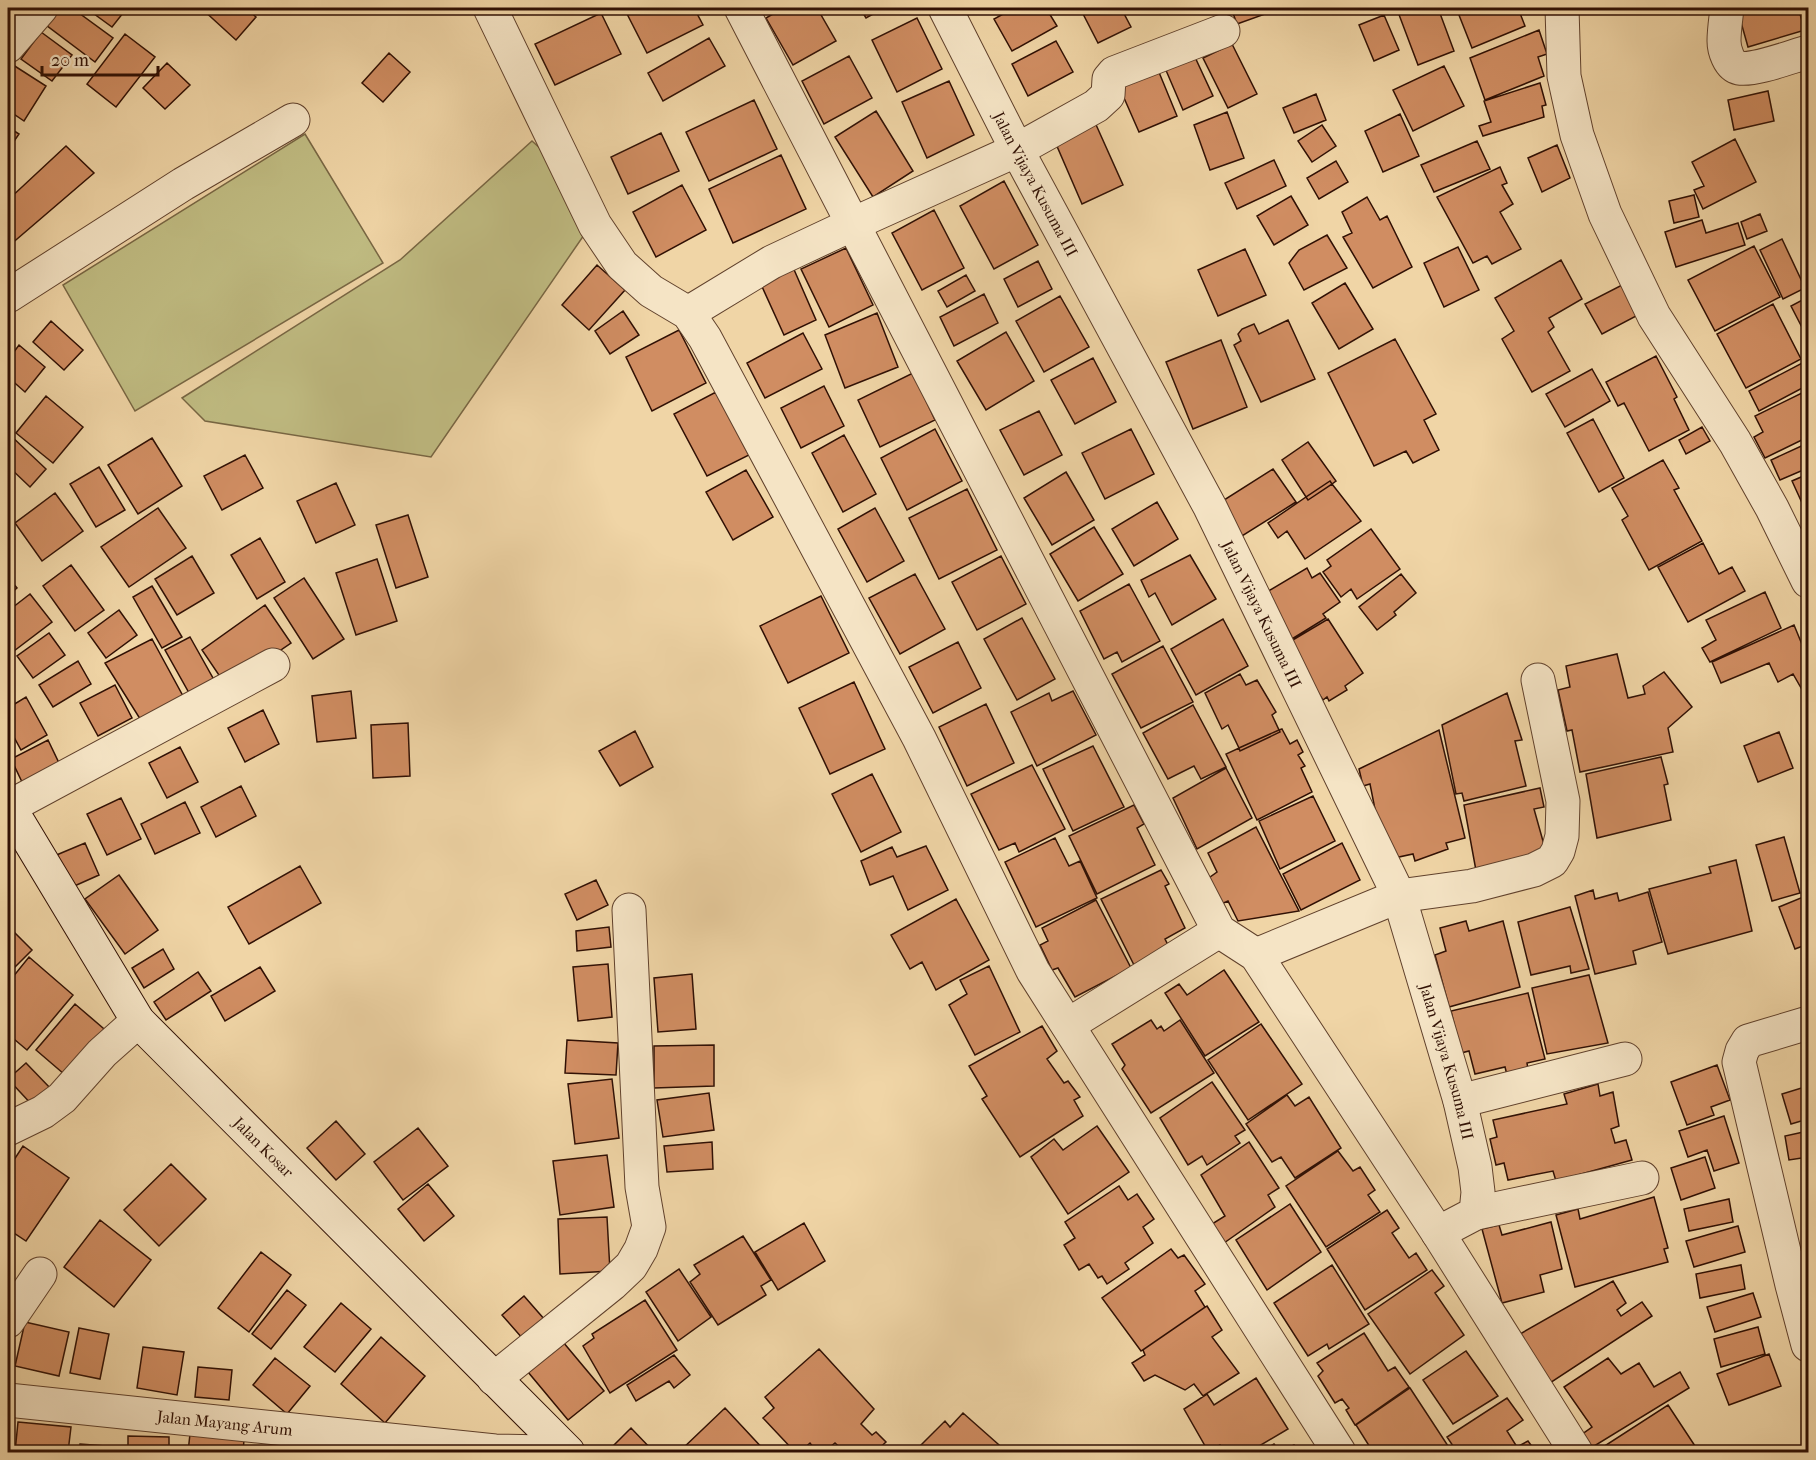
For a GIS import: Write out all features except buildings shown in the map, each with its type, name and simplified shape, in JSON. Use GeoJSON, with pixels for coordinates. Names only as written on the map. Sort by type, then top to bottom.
{"type":"FeatureCollection","features":[{"type":"Feature","properties":{"kind":"street"},"geometry":{"type":"LineString","coordinates":[[8,46],[41,8]]}},
{"type":"Feature","properties":{"kind":"street"},"geometry":{"type":"LineString","coordinates":[[490,8],[595,225],[622,265],[651,291],[687,313],[705,338],[919,738],[1033,971],[1340,1452]]}},
{"type":"Feature","properties":{"kind":"street"},"geometry":{"type":"LineString","coordinates":[[741,8],[1219,931],[1256,955],[1438,1233],[1576,1452]]}},
{"type":"Feature","properties":{"kind":"street","name":"Jalan Vijaya Kusuma III"},"geometry":{"type":"LineString","coordinates":[[945,8],[1017,150],[1210,507],[1399,896],[1460,1101],[1477,1183],[1476,1213]]}},
{"type":"Feature","properties":{"kind":"street"},"geometry":{"type":"LineString","coordinates":[[1562,8],[1564,76],[1572,116],[1605,214],[1654,316],[1735,442],[1809,581]]}},
{"type":"Feature","properties":{"kind":"street"},"geometry":{"type":"LineString","coordinates":[[1727,8],[1724,42],[1728,58],[1733,65],[1739,68],[1753,67],[1809,52]]}},
{"type":"Feature","properties":{"kind":"street"},"geometry":{"type":"LineString","coordinates":[[687,313],[772,262],[1017,150],[1103,101],[1108,96],[1109,79],[1113,73],[1223,31]]}},
{"type":"Feature","properties":{"kind":"street"},"geometry":{"type":"LineString","coordinates":[[8,296],[183,184],[293,120]]}},
{"type":"Feature","properties":{"kind":"street"},"geometry":{"type":"LineString","coordinates":[[8,806],[273,665]]}},
{"type":"Feature","properties":{"kind":"street"},"geometry":{"type":"LineString","coordinates":[[1256,955],[1399,896],[1472,886],[1534,870],[1552,861],[1562,836],[1563,801],[1538,680]]}},
{"type":"Feature","properties":{"kind":"street","name":"Jalan Kosar"},"geometry":{"type":"LineString","coordinates":[[8,806],[138,1021],[568,1452]]}},
{"type":"Feature","properties":{"kind":"street"},"geometry":{"type":"LineString","coordinates":[[494,1379],[631,1266],[641,1249],[649,1227],[642,1187],[629,910]]}},
{"type":"Feature","properties":{"kind":"street"},"geometry":{"type":"LineString","coordinates":[[1068,1025],[1219,931]]}},
{"type":"Feature","properties":{"kind":"street"},"geometry":{"type":"LineString","coordinates":[[8,1129],[43,1112],[62,1098],[102,1053],[138,1021]]}},
{"type":"Feature","properties":{"kind":"street"},"geometry":{"type":"LineString","coordinates":[[1809,1023],[1748,1041],[1739,1062],[1792,1285],[1809,1345]]}},
{"type":"Feature","properties":{"kind":"street"},"geometry":{"type":"LineString","coordinates":[[1460,1101],[1625,1059]]}},
{"type":"Feature","properties":{"kind":"street"},"geometry":{"type":"LineString","coordinates":[[1438,1233],[1476,1213],[1642,1178]]}},
{"type":"Feature","properties":{"kind":"street"},"geometry":{"type":"LineString","coordinates":[[8,1321],[40,1274]]}},
{"type":"Feature","properties":{"kind":"street","name":"Jalan Mayang Arum"},"geometry":{"type":"LineString","coordinates":[[8,1400],[495,1451],[548,1452]]}},
{"type":"Feature","properties":{"kind":"shaded area"},"geometry":{"type":"Polygon","coordinates":[[[305,134],[383,263],[135,411],[63,285],[305,134]]]}},
{"type":"Feature","properties":{"kind":"shaded area"},"geometry":{"type":"Polygon","coordinates":[[[532,141],[604,206],[431,457],[205,421],[182,398],[400,260],[532,141]]]}}]}
